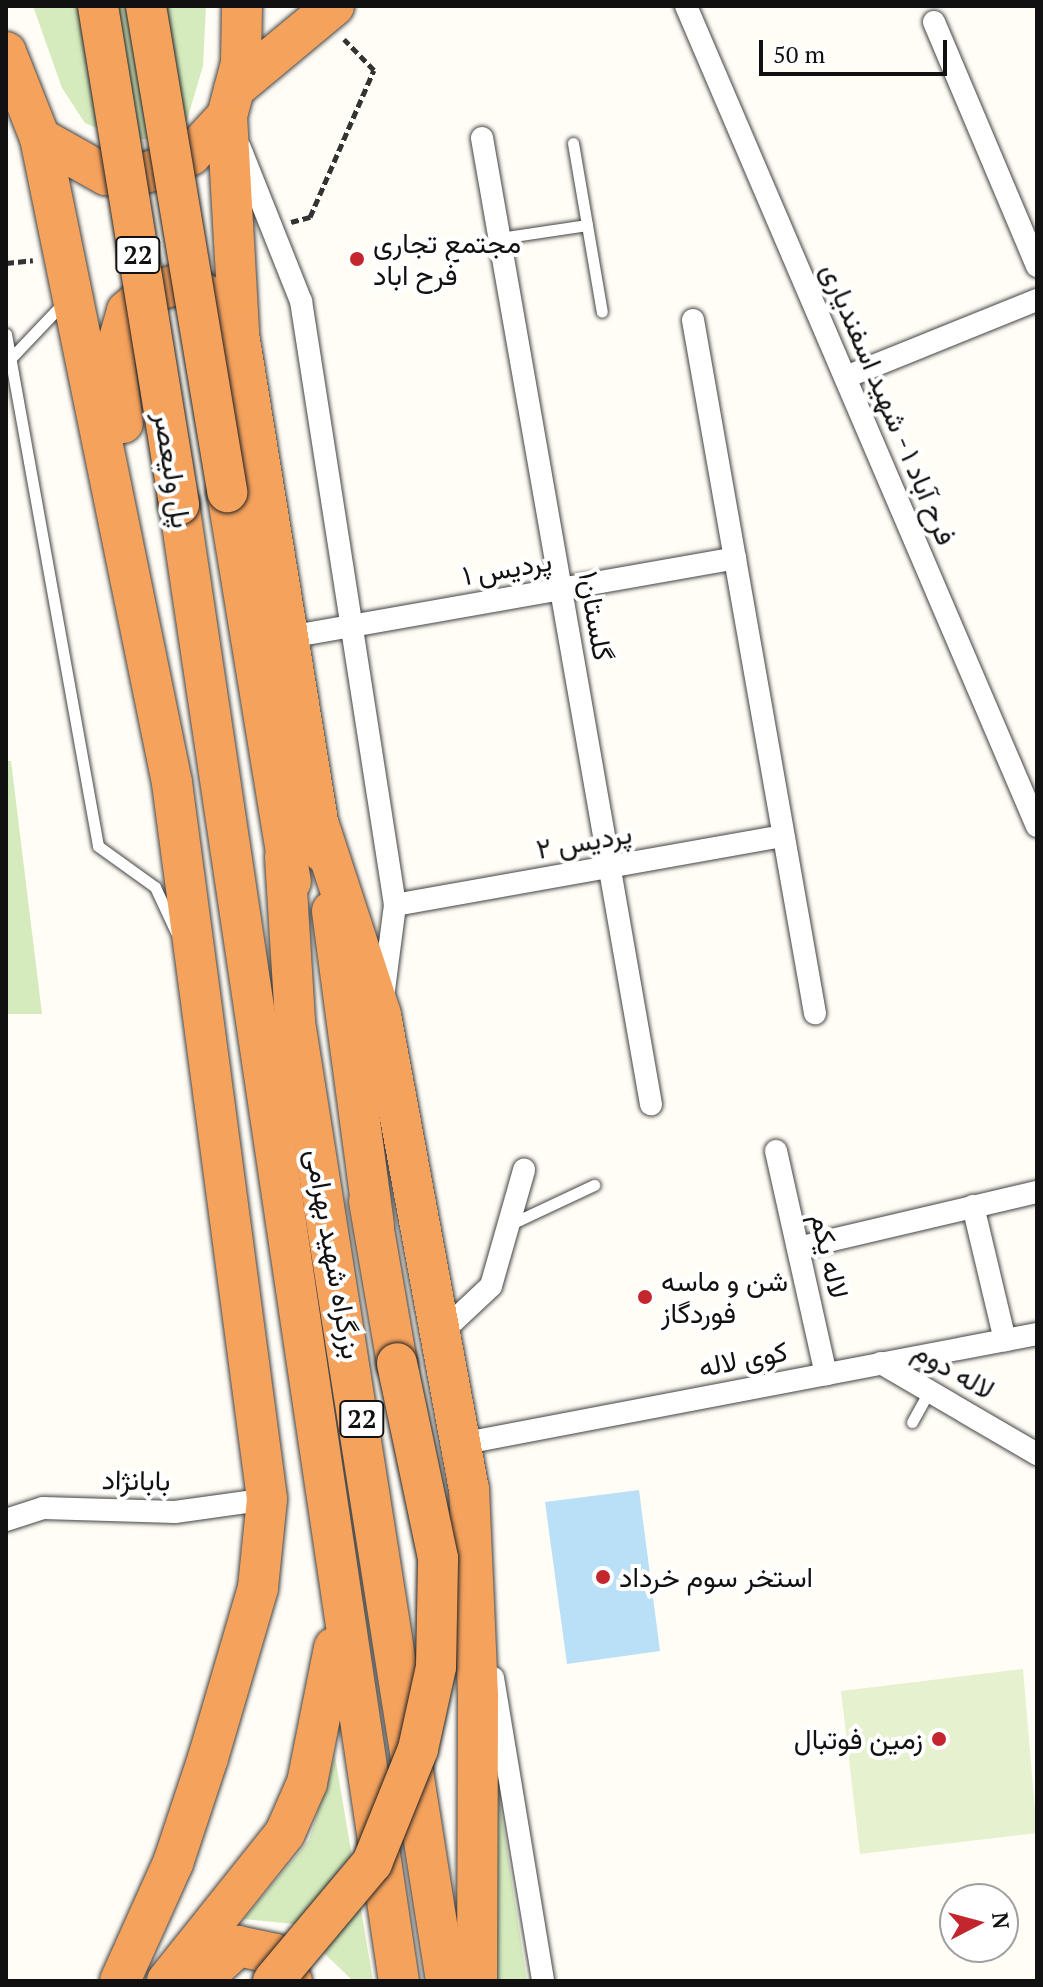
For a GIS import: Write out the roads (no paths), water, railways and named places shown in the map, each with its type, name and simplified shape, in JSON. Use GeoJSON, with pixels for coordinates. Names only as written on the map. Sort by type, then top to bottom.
{"type":"FeatureCollection","features":[{"type":"Feature","properties":{"kind":"highway","name":"پل ولیعصر"},"geometry":{"type":"LineString","coordinates":[[98,6],[247,935]]}},
{"type":"Feature","properties":{"kind":"highway","name":"پل ولیعصر"},"geometry":{"type":"LineString","coordinates":[[146,6],[285,857]]}},
{"type":"Feature","properties":{"kind":"highway"},"geometry":{"type":"LineString","coordinates":[[242,6],[230,102],[239,334],[319,825],[374,1225],[397,1363],[438,1558],[436,1667],[418,1749],[372,1863],[273,1981]]}},
{"type":"Feature","properties":{"kind":"highway"},"geometry":{"type":"LineString","coordinates":[[40,138],[106,175],[148,172],[191,155],[230,102],[334,6]]}},
{"type":"Feature","properties":{"kind":"highway"},"geometry":{"type":"LineString","coordinates":[[6,52],[40,138],[172,783]]}},
{"type":"Feature","properties":{"kind":"highway"},"geometry":{"type":"LineString","coordinates":[[120,1981],[173,1863],[208,1758],[258,1588],[267,1499],[206,995],[172,783],[114,356],[127,311],[148,293],[173,286],[211,296],[239,334]]}},
{"type":"Feature","properties":{"kind":"highway"},"geometry":{"type":"LineString","coordinates":[[319,825],[381,1015],[442,1332],[460,1444],[475,1566],[477,1981]]}},
{"type":"Feature","properties":{"kind":"highway"},"geometry":{"type":"LineString","coordinates":[[285,857],[374,1225]]}},
{"type":"Feature","properties":{"kind":"highway","name":"بزرگراه شهید بهرامی"},"geometry":{"type":"LineString","coordinates":[[285,857],[295,1022],[446,1981]]}},
{"type":"Feature","properties":{"kind":"highway","name":"بزرگراه شهید بهرامی"},"geometry":{"type":"LineString","coordinates":[[247,935],[399,1981]]}},
{"type":"Feature","properties":{"kind":"highway"},"geometry":{"type":"LineString","coordinates":[[206,995],[311,1383]]}},
{"type":"Feature","properties":{"kind":"highway"},"geometry":{"type":"LineString","coordinates":[[167,1981],[285,1833],[307,1783],[332,1675],[340,1576]]}},
{"type":"Feature","properties":{"kind":"highway"},"geometry":{"type":"LineString","coordinates":[[200,1981],[238,1946],[275,1954],[292,1981]]}},
{"type":"Feature","properties":{"kind":"street","name":"فرح آباد ۱ - شهید اسفندیاری"},"geometry":{"type":"LineString","coordinates":[[686,6],[1031,799],[1037,826]]}},
{"type":"Feature","properties":{"kind":"street"},"geometry":{"type":"LineString","coordinates":[[934,22],[1037,266]]}},
{"type":"Feature","properties":{"kind":"street"},"geometry":{"type":"LineString","coordinates":[[230,102],[301,301],[395,905],[381,1015]]}},
{"type":"Feature","properties":{"kind":"street","name":"گلستان۱"},"geometry":{"type":"LineString","coordinates":[[482,138],[651,1104]]}},
{"type":"Feature","properties":{"kind":"street"},"geometry":{"type":"LineString","coordinates":[[846,377],[1037,300]]}},
{"type":"Feature","properties":{"kind":"street"},"geometry":{"type":"LineString","coordinates":[[693,320],[815,1013]]}},
{"type":"Feature","properties":{"kind":"street","name":"پردیس ۱"},"geometry":{"type":"LineString","coordinates":[[289,637],[735,558]]}},
{"type":"Feature","properties":{"kind":"street","name":"پردیس ۲"},"geometry":{"type":"LineString","coordinates":[[395,905],[783,836]]}},
{"type":"Feature","properties":{"kind":"street","name":"لاله یکم"},"geometry":{"type":"LineString","coordinates":[[776,1151],[826,1374]]}},
{"type":"Feature","properties":{"kind":"street"},"geometry":{"type":"LineString","coordinates":[[442,1332],[491,1286],[524,1170]]}},
{"type":"Feature","properties":{"kind":"street"},"geometry":{"type":"LineString","coordinates":[[798,1248],[1037,1192]]}},
{"type":"Feature","properties":{"kind":"street"},"geometry":{"type":"LineString","coordinates":[[973,1206],[1005,1340]]}},
{"type":"Feature","properties":{"kind":"street","name":"کوی لاله"},"geometry":{"type":"LineString","coordinates":[[460,1444],[1037,1334]]}},
{"type":"Feature","properties":{"kind":"street","name":"لاله دوم"},"geometry":{"type":"LineString","coordinates":[[881,1363],[1037,1454]]}},
{"type":"Feature","properties":{"kind":"street","name":"بابانژاد"},"geometry":{"type":"LineString","coordinates":[[6,1520],[43,1508],[175,1512],[267,1499]]}},
{"type":"Feature","properties":{"kind":"street"},"geometry":{"type":"LineString","coordinates":[[475,1566],[543,1981]]}},
{"type":"Feature","properties":{"kind":"lane"},"geometry":{"type":"LineString","coordinates":[[573,143],[602,312]]}},
{"type":"Feature","properties":{"kind":"lane"},"geometry":{"type":"LineString","coordinates":[[500,238],[587,225]]}},
{"type":"Feature","properties":{"kind":"lane"},"geometry":{"type":"LineString","coordinates":[[11,358],[71,294]]}},
{"type":"Feature","properties":{"kind":"lane"},"geometry":{"type":"LineString","coordinates":[[6,334],[98,846],[155,887],[206,995]]}},
{"type":"Feature","properties":{"kind":"lane"},"geometry":{"type":"LineString","coordinates":[[509,1224],[594,1185]]}},
{"type":"Feature","properties":{"kind":"lane"},"geometry":{"type":"LineString","coordinates":[[912,1422],[931,1390]]}},
{"type":"Feature","properties":{"kind":"water","name":"استخر سوم خرداد"},"geometry":{"type":"Polygon","coordinates":[[[639,1490],[660,1651],[567,1664],[545,1502],[639,1490]]]}},
{"type":"Feature","properties":{"kind":"place","name":"مجتمع تجاری فرح اباد"},"geometry":{"type":"Point","coordinates":[357,259]}},
{"type":"Feature","properties":{"kind":"place","name":"شن و ماسه فوردگاز"},"geometry":{"type":"Point","coordinates":[645,1297]}},
{"type":"Feature","properties":{"kind":"place","name":"استخر سوم خرداد"},"geometry":{"type":"Point","coordinates":[603,1577]}},
{"type":"Feature","properties":{"kind":"place","name":"زمین فوتبال"},"geometry":{"type":"Point","coordinates":[939,1739]}}]}
